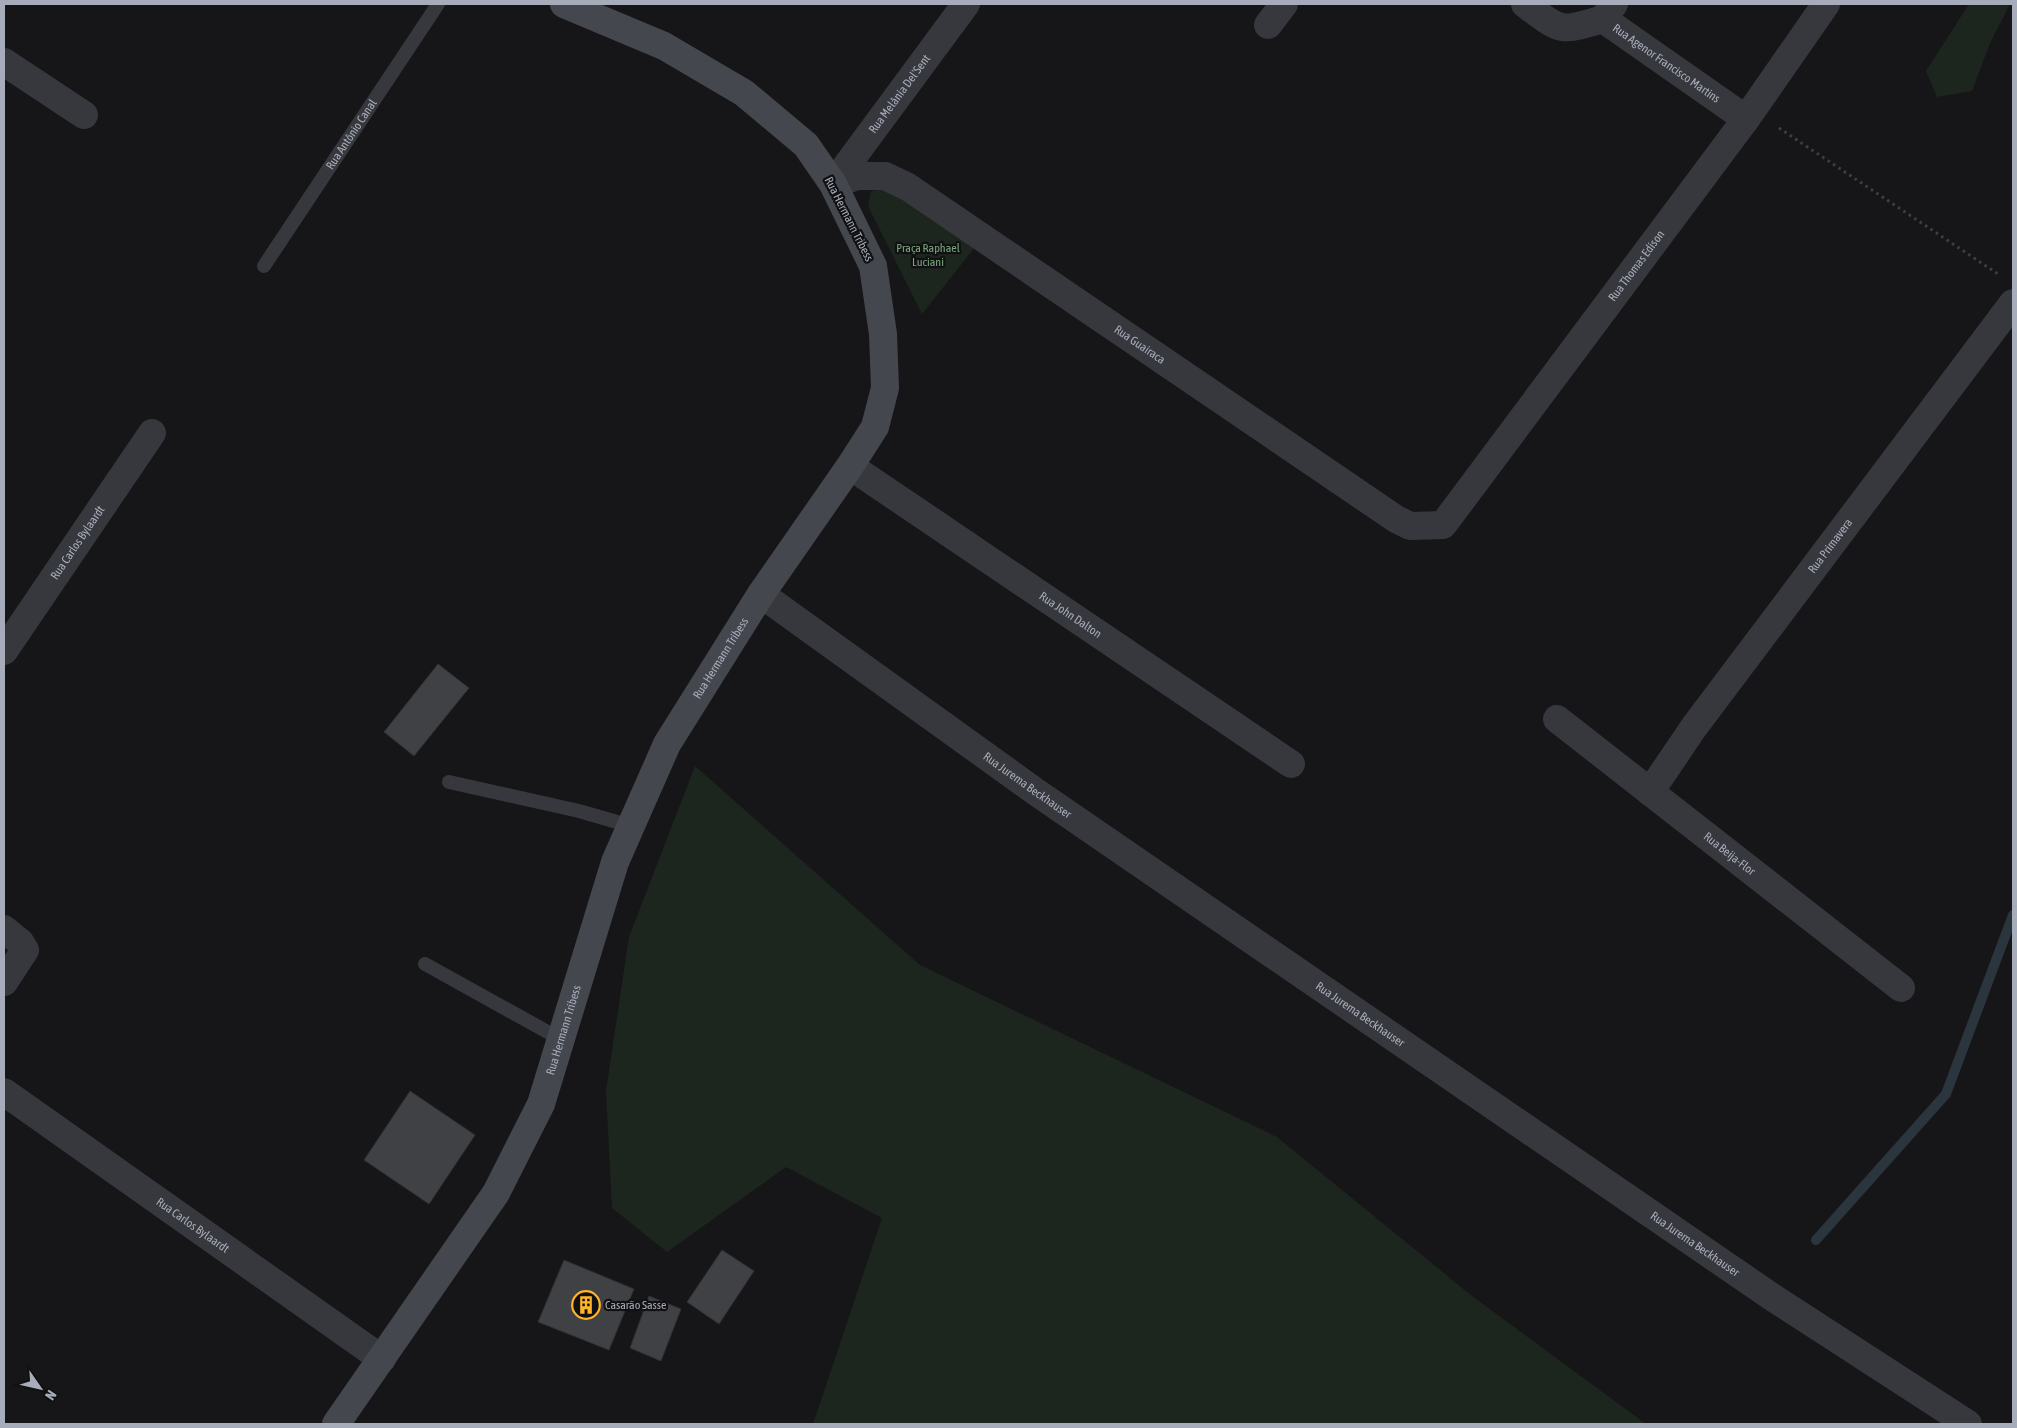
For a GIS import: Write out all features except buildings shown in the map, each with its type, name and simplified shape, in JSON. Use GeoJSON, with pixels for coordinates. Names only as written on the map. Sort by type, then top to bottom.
{"type":"FeatureCollection","features":[{"type":"Feature","properties":{"kind":"main road","name":"Rua Hermann Tribess"},"geometry":{"type":"LineString","coordinates":[[342,1422],[382,1359],[496,1193],[542,1104],[615,862],[667,744],[761,594],[850,466],[874,427],[885,388],[884,334],[873,266],[833,184],[806,145],[744,93],[664,46],[564,4]]}},
{"type":"Feature","properties":{"kind":"street","name":"Rua Melânia Del'Sent"},"geometry":{"type":"LineString","coordinates":[[833,184],[966,4]]}},
{"type":"Feature","properties":{"kind":"street"},"geometry":{"type":"LineString","coordinates":[[1525,4],[1554,26],[1569,29],[1608,11]]}},
{"type":"Feature","properties":{"kind":"street","name":"Rua Thomas Edison"},"geometry":{"type":"LineString","coordinates":[[1443,525],[1746,119],[1826,4]]}},
{"type":"Feature","properties":{"kind":"street","name":"Rua Agenor Francisco Martins"},"geometry":{"type":"LineString","coordinates":[[1608,11],[1746,119]]}},
{"type":"Feature","properties":{"kind":"street"},"geometry":{"type":"LineString","coordinates":[[4,62],[84,114]]}},
{"type":"Feature","properties":{"kind":"street","name":"Rua Guairaca"},"geometry":{"type":"LineString","coordinates":[[833,184],[858,176],[885,176],[908,187],[1396,519],[1410,526],[1443,525]]}},
{"type":"Feature","properties":{"kind":"street","name":"Rua Primavera"},"geometry":{"type":"LineString","coordinates":[[1650,792],[1694,727],[2009,291]]}},
{"type":"Feature","properties":{"kind":"street","name":"Rua Carlos Bylaardt"},"geometry":{"type":"LineString","coordinates":[[4,651],[152,433]]}},
{"type":"Feature","properties":{"kind":"street","name":"Rua John Dalton"},"geometry":{"type":"LineString","coordinates":[[850,466],[1291,764]]}},
{"type":"Feature","properties":{"kind":"street","name":"Rua Jurema Beckhauser"},"geometry":{"type":"LineString","coordinates":[[761,594],[1044,797],[1772,1297],[1968,1424]]}},
{"type":"Feature","properties":{"kind":"street","name":"Rua Beija-Flor"},"geometry":{"type":"LineString","coordinates":[[1557,719],[1901,988]]}},
{"type":"Feature","properties":{"kind":"street"},"geometry":{"type":"LineString","coordinates":[[4,929],[20,942],[25,950],[4,982]]}},
{"type":"Feature","properties":{"kind":"street","name":"Rua Carlos Bylaardt"},"geometry":{"type":"LineString","coordinates":[[4,1092],[382,1359]]}},
{"type":"Feature","properties":{"kind":"lane","name":"Rua Antônio Canal"},"geometry":{"type":"LineString","coordinates":[[264,266],[438,4]]}},
{"type":"Feature","properties":{"kind":"lane"},"geometry":{"type":"LineString","coordinates":[[449,782],[579,811],[631,826]]}},
{"type":"Feature","properties":{"kind":"lane"},"geometry":{"type":"LineString","coordinates":[[425,964],[562,1040]]}},
{"type":"Feature","properties":{"kind":"path"},"geometry":{"type":"LineString","coordinates":[[1746,119],[1771,122],[2009,291]]}},
{"type":"Feature","properties":{"kind":"green space"},"geometry":{"type":"Polygon","coordinates":[[[1969,4],[2010,4],[1990,43],[1972,91],[1937,97],[1926,71],[1969,4]]]}},
{"type":"Feature","properties":{"kind":"green space","name":"Praça Raphael Luciani"},"geometry":{"type":"Polygon","coordinates":[[[888,189],[975,247],[922,314],[868,206],[871,191],[888,189]]]}},
{"type":"Feature","properties":{"kind":"green space"},"geometry":{"type":"Polygon","coordinates":[[[695,766],[920,965],[1277,1137],[1472,1296],[1646,1424],[813,1424],[882,1218],[786,1167],[667,1252],[612,1208],[606,1091],[629,937],[695,766]]]}},
{"type":"Feature","properties":{"kind":"waterway"},"geometry":{"type":"LineString","coordinates":[[1816,1240],[1946,1094],[2013,915]]}},
{"type":"Feature","properties":{"kind":"place","name":"Casarão Sasse"},"geometry":{"type":"Point","coordinates":[586,1305]}}]}
